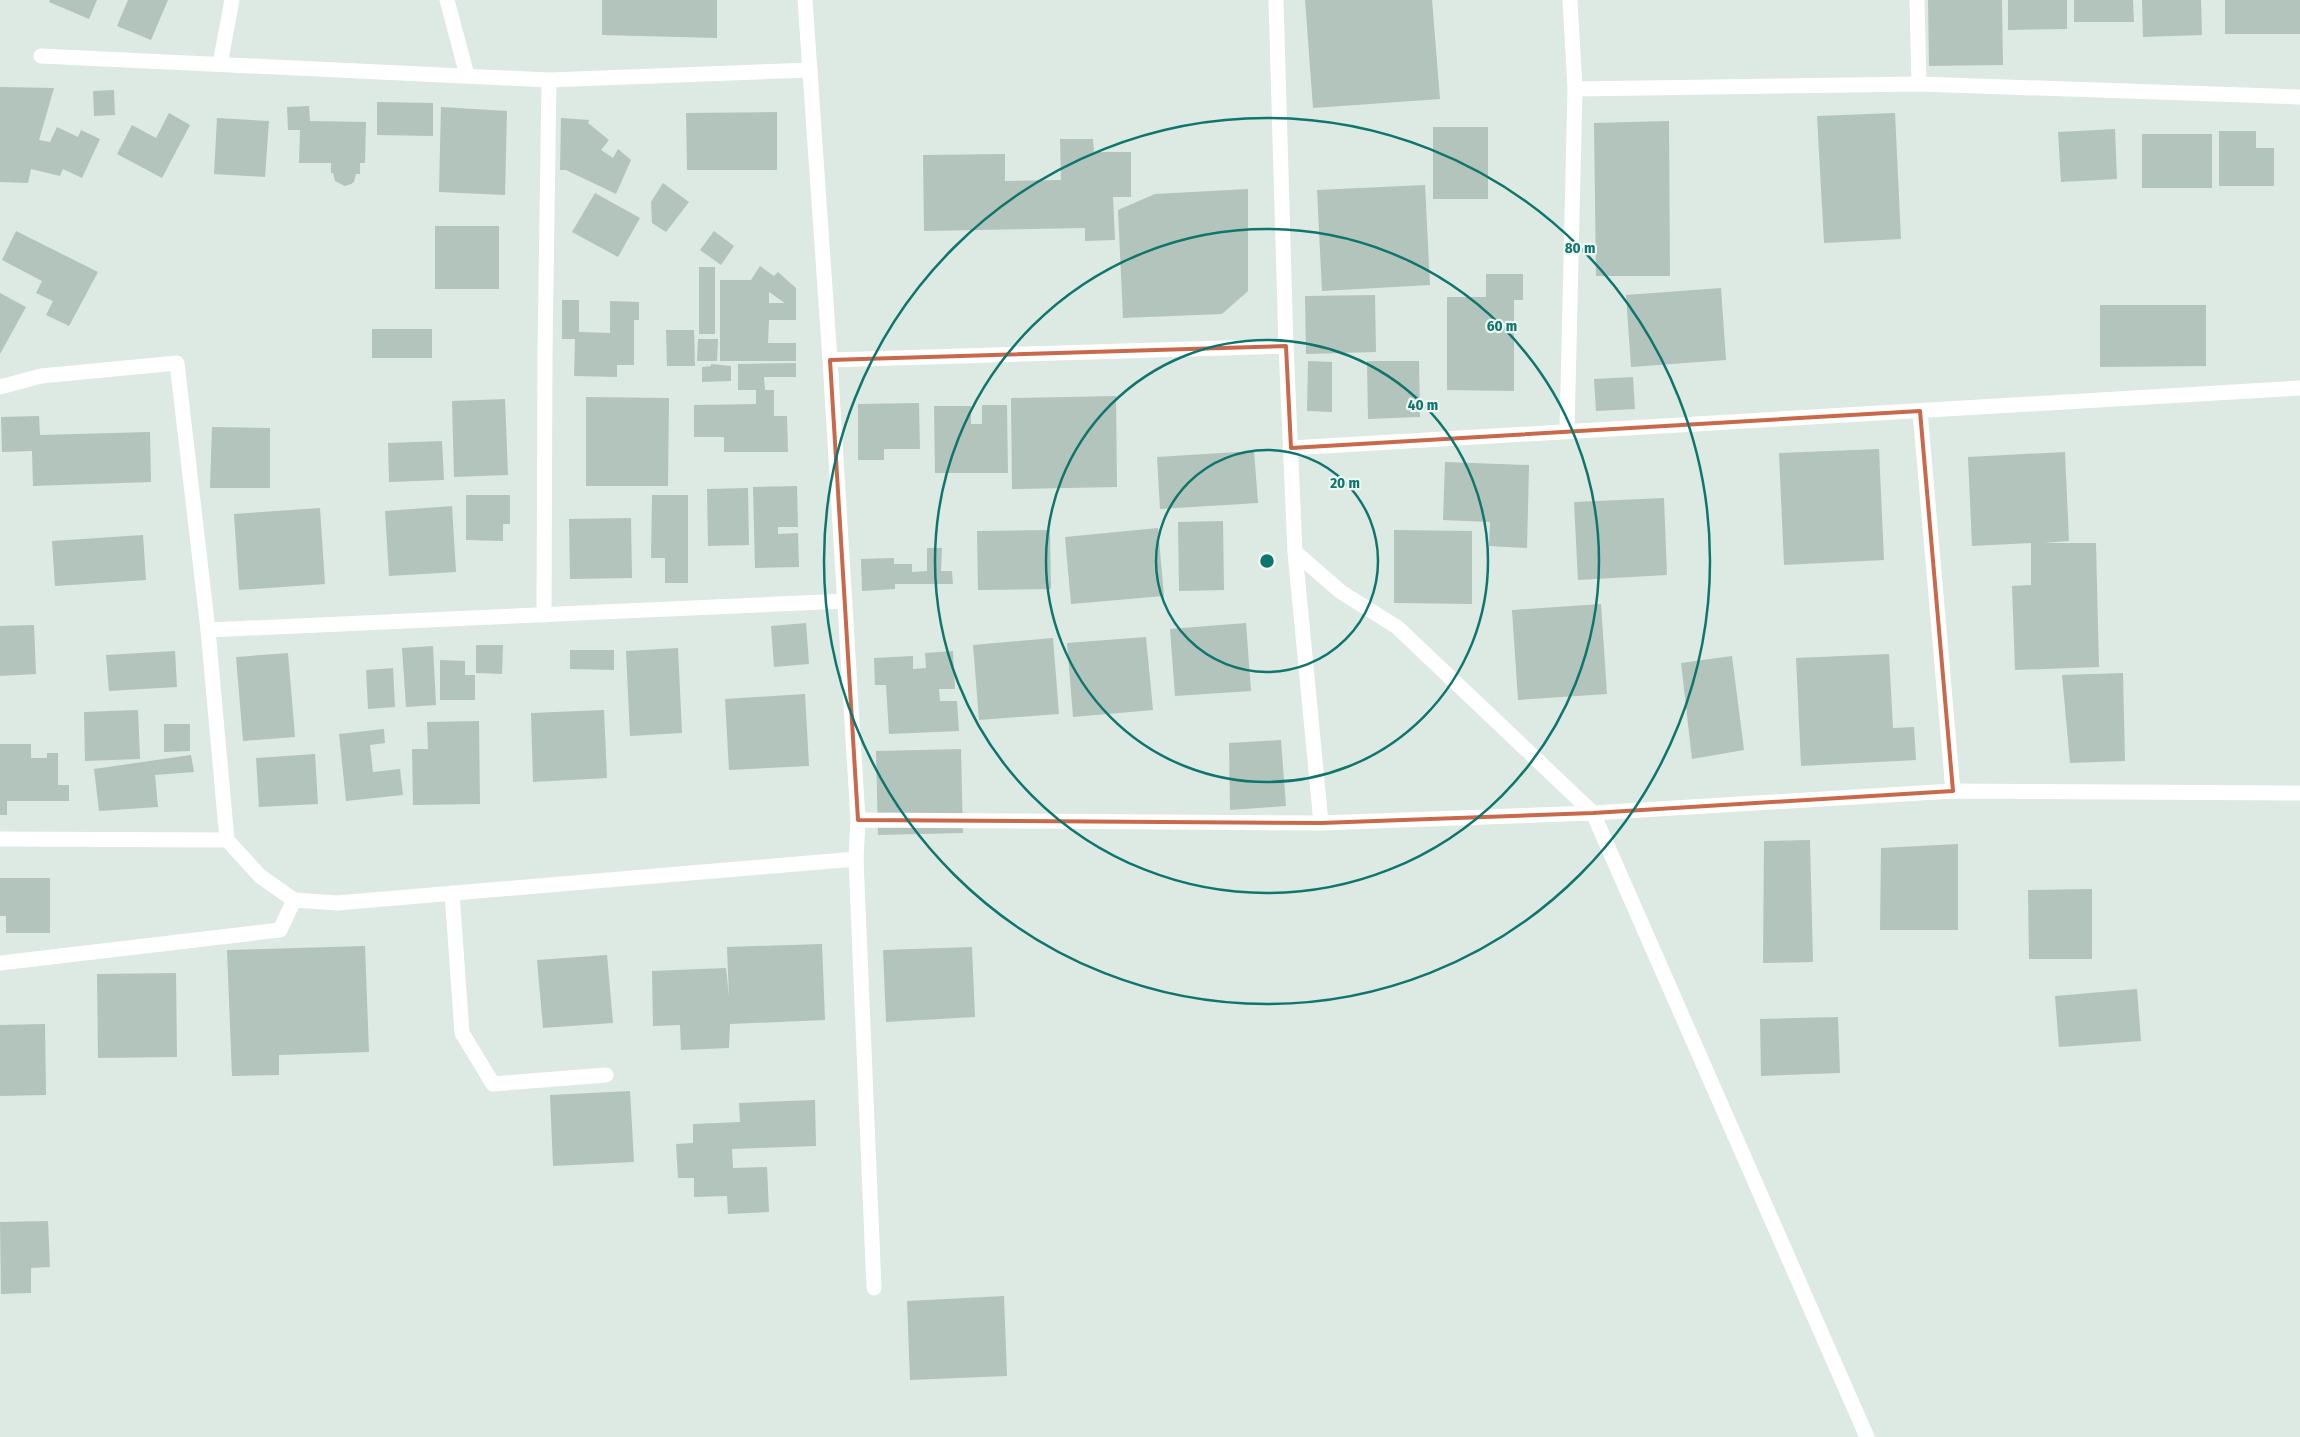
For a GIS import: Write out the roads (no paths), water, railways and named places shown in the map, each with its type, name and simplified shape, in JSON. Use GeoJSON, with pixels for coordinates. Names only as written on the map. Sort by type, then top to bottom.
{"type":"FeatureCollection","features":[{"type":"Feature","properties":{"kind":"street"},"geometry":{"type":"LineString","coordinates":[[220,64],[232,0]]}},
{"type":"Feature","properties":{"kind":"street"},"geometry":{"type":"LineString","coordinates":[[447,0],[467,75]]}},
{"type":"Feature","properties":{"kind":"street"},"geometry":{"type":"LineString","coordinates":[[805,0],[830,360],[858,820],[856,859],[874,1288]]}},
{"type":"Feature","properties":{"kind":"street"},"geometry":{"type":"LineString","coordinates":[[1276,0],[1286,346],[1295,552],[1321,823]]}},
{"type":"Feature","properties":{"kind":"street"},"geometry":{"type":"LineString","coordinates":[[1567,431],[1575,89],[1570,0]]}},
{"type":"Feature","properties":{"kind":"street"},"geometry":{"type":"LineString","coordinates":[[1917,0],[1919,84]]}},
{"type":"Feature","properties":{"kind":"street"},"geometry":{"type":"LineString","coordinates":[[41,56],[549,80],[810,70]]}},
{"type":"Feature","properties":{"kind":"street"},"geometry":{"type":"LineString","coordinates":[[544,615],[549,80]]}},
{"type":"Feature","properties":{"kind":"street"},"geometry":{"type":"LineString","coordinates":[[1575,89],[1919,84],[2300,97]]}},
{"type":"Feature","properties":{"kind":"street"},"geometry":{"type":"LineString","coordinates":[[830,360],[1286,346]]}},
{"type":"Feature","properties":{"kind":"street"},"geometry":{"type":"LineString","coordinates":[[0,387],[42,376],[177,363],[208,630],[227,840],[260,876],[294,900],[337,902],[856,859]]}},
{"type":"Feature","properties":{"kind":"street"},"geometry":{"type":"LineString","coordinates":[[1291,448],[2300,388]]}},
{"type":"Feature","properties":{"kind":"street"},"geometry":{"type":"LineString","coordinates":[[1920,411],[1953,791]]}},
{"type":"Feature","properties":{"kind":"street"},"geometry":{"type":"LineString","coordinates":[[1295,552],[1341,592],[1397,627],[1593,813],[1867,1437]]}},
{"type":"Feature","properties":{"kind":"street"},"geometry":{"type":"LineString","coordinates":[[208,630],[845,601]]}},
{"type":"Feature","properties":{"kind":"street"},"geometry":{"type":"LineString","coordinates":[[858,820],[1321,823],[1593,813],[1953,791],[2300,793]]}},
{"type":"Feature","properties":{"kind":"street"},"geometry":{"type":"LineString","coordinates":[[0,839],[227,840]]}},
{"type":"Feature","properties":{"kind":"street"},"geometry":{"type":"LineString","coordinates":[[452,893],[462,1033],[493,1084],[606,1074]]}},
{"type":"Feature","properties":{"kind":"street"},"geometry":{"type":"LineString","coordinates":[[0,963],[280,930],[294,900]]}}]}
